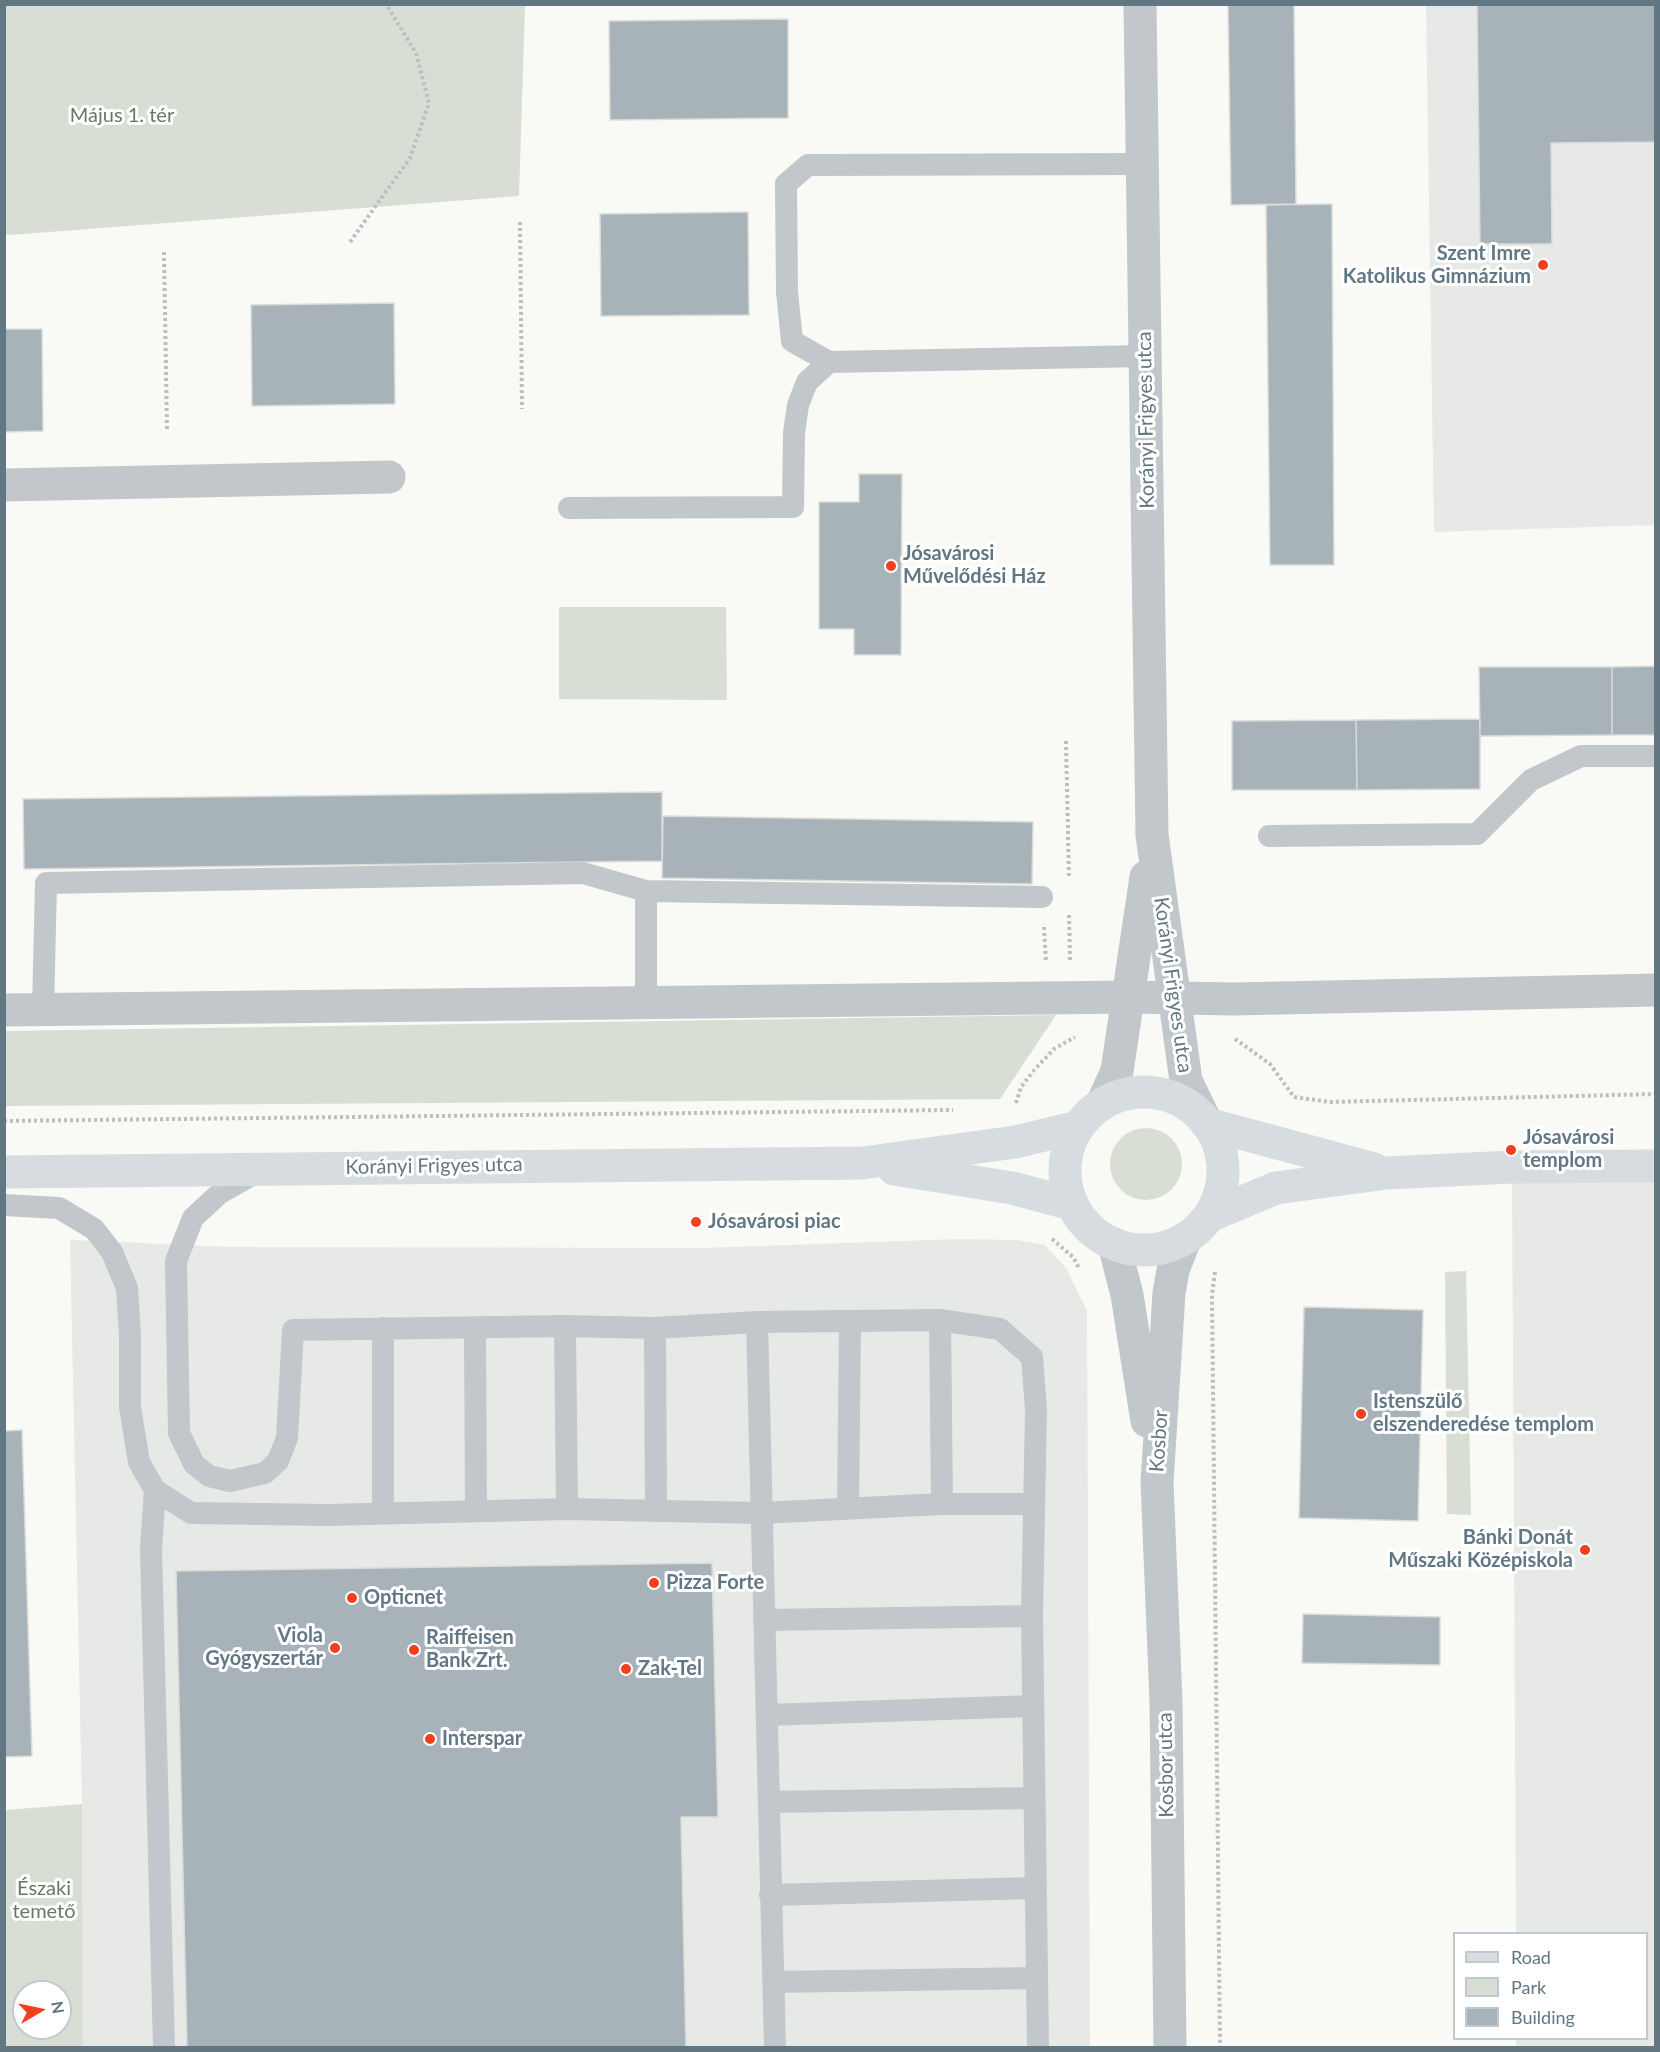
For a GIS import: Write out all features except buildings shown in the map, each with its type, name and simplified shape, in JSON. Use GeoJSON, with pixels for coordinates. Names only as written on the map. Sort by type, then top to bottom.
{"type":"FeatureCollection","features":[{"type":"Feature","properties":{"kind":"street","name":"Korányi Frigyes utca"},"geometry":{"type":"LineString","coordinates":[[1140,4],[1152,835],[1186,1081],[1207,1124]]}},
{"type":"Feature","properties":{"kind":"street"},"geometry":{"type":"LineString","coordinates":[[4,485],[389,477]]}},
{"type":"Feature","properties":{"kind":"street","name":"Korányi Frigyes utca"},"geometry":{"type":"LineString","coordinates":[[1102,1104],[1117,1071],[1130,997],[1152,835]]}},
{"type":"Feature","properties":{"kind":"street"},"geometry":{"type":"LineString","coordinates":[[4,1010],[1130,997],[1233,999],[1281,996],[1656,990]]}},
{"type":"Feature","properties":{"kind":"street"},"geometry":{"type":"LineString","coordinates":[[1138,1091],[1158,1093],[1192,1107],[1207,1124],[1219,1143],[1223,1167],[1220,1193],[1209,1216],[1185,1239],[1150,1250],[1131,1249],[1114,1244],[1096,1234],[1083,1221],[1072,1204],[1065,1168],[1067,1150],[1078,1127],[1102,1104],[1119,1095],[1138,1091]]}},
{"type":"Feature","properties":{"kind":"street"},"geometry":{"type":"LineString","coordinates":[[1207,1124],[1387,1173]]}},
{"type":"Feature","properties":{"kind":"street","name":"Korányi Frigyes utca"},"geometry":{"type":"LineString","coordinates":[[4,1172],[863,1164],[1015,1142],[1078,1127]]}},
{"type":"Feature","properties":{"kind":"street","name":"Korányi Frigyes utca"},"geometry":{"type":"LineString","coordinates":[[863,1164],[1012,1188],[1072,1204]]}},
{"type":"Feature","properties":{"kind":"street"},"geometry":{"type":"LineString","coordinates":[[1209,1216],[1276,1188],[1387,1173],[1512,1167],[1656,1166]]}},
{"type":"Feature","properties":{"kind":"street","name":"Kosbor"},"geometry":{"type":"LineString","coordinates":[[1157,1482],[1169,1293],[1173,1270],[1185,1239]]}},
{"type":"Feature","properties":{"kind":"street","name":"Kosbor"},"geometry":{"type":"LineString","coordinates":[[1114,1244],[1127,1295],[1157,1482]]}},
{"type":"Feature","properties":{"kind":"street","name":"Kosbor utca"},"geometry":{"type":"LineString","coordinates":[[1157,1482],[1166,1701],[1170,2048]]}},
{"type":"Feature","properties":{"kind":"lane"},"geometry":{"type":"LineString","coordinates":[[1142,164],[808,165],[786,184],[787,292],[792,341],[829,362],[1145,356]]}},
{"type":"Feature","properties":{"kind":"lane"},"geometry":{"type":"LineString","coordinates":[[569,508],[793,507],[794,433],[798,405],[807,382],[829,362]]}},
{"type":"Feature","properties":{"kind":"lane"},"geometry":{"type":"LineString","coordinates":[[1269,836],[1477,834],[1531,780],[1581,756],[1656,756]]}},
{"type":"Feature","properties":{"kind":"lane"},"geometry":{"type":"LineString","coordinates":[[43,1010],[46,883],[583,873],[646,891],[1042,897]]}},
{"type":"Feature","properties":{"kind":"lane"},"geometry":{"type":"LineString","coordinates":[[646,891],[646,1003]]}},
{"type":"Feature","properties":{"kind":"lane"},"geometry":{"type":"LineString","coordinates":[[263,1168],[220,1193],[193,1218],[176,1261],[179,1433],[195,1464],[209,1476],[230,1481],[265,1473],[278,1461],[287,1438],[293,1330],[565,1326],[655,1328],[757,1322],[940,1320],[1000,1329],[1032,1357],[1036,1409],[1032,1616],[1038,2048]]}},
{"type":"Feature","properties":{"kind":"lane"},"geometry":{"type":"LineString","coordinates":[[4,1205],[59,1208],[94,1229],[111,1252],[127,1288],[130,1335],[130,1407],[139,1462],[155,1490],[191,1513],[247,1516],[567,1509],[761,1513],[942,1504],[1034,1504]]}},
{"type":"Feature","properties":{"kind":"lane"},"geometry":{"type":"LineString","coordinates":[[940,1320],[942,1504]]}},
{"type":"Feature","properties":{"kind":"lane"},"geometry":{"type":"LineString","coordinates":[[757,1322],[775,2048]]}},
{"type":"Feature","properties":{"kind":"lane"},"geometry":{"type":"LineString","coordinates":[[848,1508],[850,1322]]}},
{"type":"Feature","properties":{"kind":"lane"},"geometry":{"type":"LineString","coordinates":[[565,1326],[567,1509]]}},
{"type":"Feature","properties":{"kind":"lane"},"geometry":{"type":"LineString","coordinates":[[383,1328],[383,1513]]}},
{"type":"Feature","properties":{"kind":"lane"},"geometry":{"type":"LineString","coordinates":[[476,1328],[476,1511]]}},
{"type":"Feature","properties":{"kind":"lane"},"geometry":{"type":"LineString","coordinates":[[655,1328],[656,1511]]}},
{"type":"Feature","properties":{"kind":"lane"},"geometry":{"type":"LineString","coordinates":[[155,1490],[151,1549],[164,2048]]}},
{"type":"Feature","properties":{"kind":"lane"},"geometry":{"type":"LineString","coordinates":[[764,1620],[1032,1616]]}},
{"type":"Feature","properties":{"kind":"lane"},"geometry":{"type":"LineString","coordinates":[[767,1715],[1033,1706]]}},
{"type":"Feature","properties":{"kind":"lane"},"geometry":{"type":"LineString","coordinates":[[769,1802],[1033,1798]]}},
{"type":"Feature","properties":{"kind":"lane"},"geometry":{"type":"LineString","coordinates":[[770,1895],[1034,1888]]}},
{"type":"Feature","properties":{"kind":"lane"},"geometry":{"type":"LineString","coordinates":[[774,1982],[1037,1978]]}},
{"type":"Feature","properties":{"kind":"path"},"geometry":{"type":"LineString","coordinates":[[350,242],[410,158],[429,103],[416,53],[387,4]]}},
{"type":"Feature","properties":{"kind":"path"},"geometry":{"type":"LineString","coordinates":[[520,222],[522,409]]}},
{"type":"Feature","properties":{"kind":"path"},"geometry":{"type":"LineString","coordinates":[[164,252],[167,429]]}},
{"type":"Feature","properties":{"kind":"path"},"geometry":{"type":"LineString","coordinates":[[1066,741],[1069,889]]}},
{"type":"Feature","properties":{"kind":"path"},"geometry":{"type":"LineString","coordinates":[[1069,912],[1070,969]]}},
{"type":"Feature","properties":{"kind":"path"},"geometry":{"type":"LineString","coordinates":[[1014,1109],[1021,1087],[1035,1069],[1054,1049],[1074,1037]]}},
{"type":"Feature","properties":{"kind":"path"},"geometry":{"type":"LineString","coordinates":[[1236,1039],[1270,1064],[1294,1097],[1330,1101],[1656,1094]]}},
{"type":"Feature","properties":{"kind":"path"},"geometry":{"type":"LineString","coordinates":[[4,1121],[954,1110]]}},
{"type":"Feature","properties":{"kind":"path"},"geometry":{"type":"LineString","coordinates":[[1045,1233],[1073,1257],[1082,1273]]}},
{"type":"Feature","properties":{"kind":"path"},"geometry":{"type":"LineString","coordinates":[[1212,1295],[1220,2048]]}},
{"type":"Feature","properties":{"kind":"shaded area","name":"Szent Imre Katolikus Gimnázium"},"geometry":{"type":"Polygon","coordinates":[[[1426,5],[1655,5],[1655,525],[1434,532],[1426,5]]]}},
{"type":"Feature","properties":{"kind":"shaded area","name":"Bánki Donát Műszaki Középiskola"},"geometry":{"type":"Polygon","coordinates":[[[1655,1166],[1655,2047],[1516,2047],[1516,2040],[1648,2040],[1648,1932],[1516,1932],[1512,1167],[1655,1166]]]}},
{"type":"Feature","properties":{"kind":"shaded area"},"geometry":{"type":"Polygon","coordinates":[[[958,1239],[1017,1240],[1045,1245],[1066,1268],[1087,1311],[1090,2047],[83,2047],[82,1804],[70,1240],[232,1247],[704,1248],[958,1239]]]}},
{"type":"Feature","properties":{"kind":"green space","name":"Május 1. tér"},"geometry":{"type":"Polygon","coordinates":[[[4,5],[525,5],[519,196],[10,235],[4,233],[4,5]]]}},
{"type":"Feature","properties":{"kind":"green space"},"geometry":{"type":"Polygon","coordinates":[[[559,607],[726,607],[727,700],[559,699],[559,607]]]}},
{"type":"Feature","properties":{"kind":"green space"},"geometry":{"type":"Polygon","coordinates":[[[1056,1015],[1000,1099],[5,1106],[5,1031],[1056,1015]]]}},
{"type":"Feature","properties":{"kind":"green space"},"geometry":{"type":"Polygon","coordinates":[[[1153,1128],[1172,1138],[1180,1150],[1182,1164],[1180,1178],[1172,1190],[1160,1198],[1139,1200],[1120,1190],[1112,1178],[1110,1157],[1120,1138],[1132,1130],[1153,1128]]]}},
{"type":"Feature","properties":{"kind":"green space"},"geometry":{"type":"Polygon","coordinates":[[[1466,1271],[1471,1515],[1447,1514],[1445,1272],[1466,1271]]]}},
{"type":"Feature","properties":{"kind":"green space","name":"Északi temető"},"geometry":{"type":"Polygon","coordinates":[[[82,1804],[83,2047],[5,2047],[5,1810],[82,1804]]]}},
{"type":"Feature","properties":{"kind":"place","name":"Szent Imre Katolikus Gimnázium"},"geometry":{"type":"Point","coordinates":[1543,265]}},
{"type":"Feature","properties":{"kind":"place","name":"Jósavárosi Művelődési Ház"},"geometry":{"type":"Point","coordinates":[891,566]}},
{"type":"Feature","properties":{"kind":"place","name":"Jósavárosi templom"},"geometry":{"type":"Point","coordinates":[1511,1150]}},
{"type":"Feature","properties":{"kind":"place","name":"Jósavárosi piac"},"geometry":{"type":"Point","coordinates":[696,1222]}},
{"type":"Feature","properties":{"kind":"place","name":"Istenszülő elszenderedése templom"},"geometry":{"type":"Point","coordinates":[1361,1414]}},
{"type":"Feature","properties":{"kind":"place","name":"Bánki Donát Műszaki Középiskola"},"geometry":{"type":"Point","coordinates":[1585,1550]}},
{"type":"Feature","properties":{"kind":"place","name":"Pizza Forte"},"geometry":{"type":"Point","coordinates":[654,1583]}},
{"type":"Feature","properties":{"kind":"place","name":"Opticnet"},"geometry":{"type":"Point","coordinates":[352,1598]}},
{"type":"Feature","properties":{"kind":"place","name":"Viola Gyógyszertár"},"geometry":{"type":"Point","coordinates":[335,1648]}},
{"type":"Feature","properties":{"kind":"place","name":"Raiffeisen Bank Zrt."},"geometry":{"type":"Point","coordinates":[414,1650]}},
{"type":"Feature","properties":{"kind":"place","name":"Zak-Tel"},"geometry":{"type":"Point","coordinates":[626,1669]}},
{"type":"Feature","properties":{"kind":"place","name":"Interspar"},"geometry":{"type":"Point","coordinates":[430,1739]}}]}
